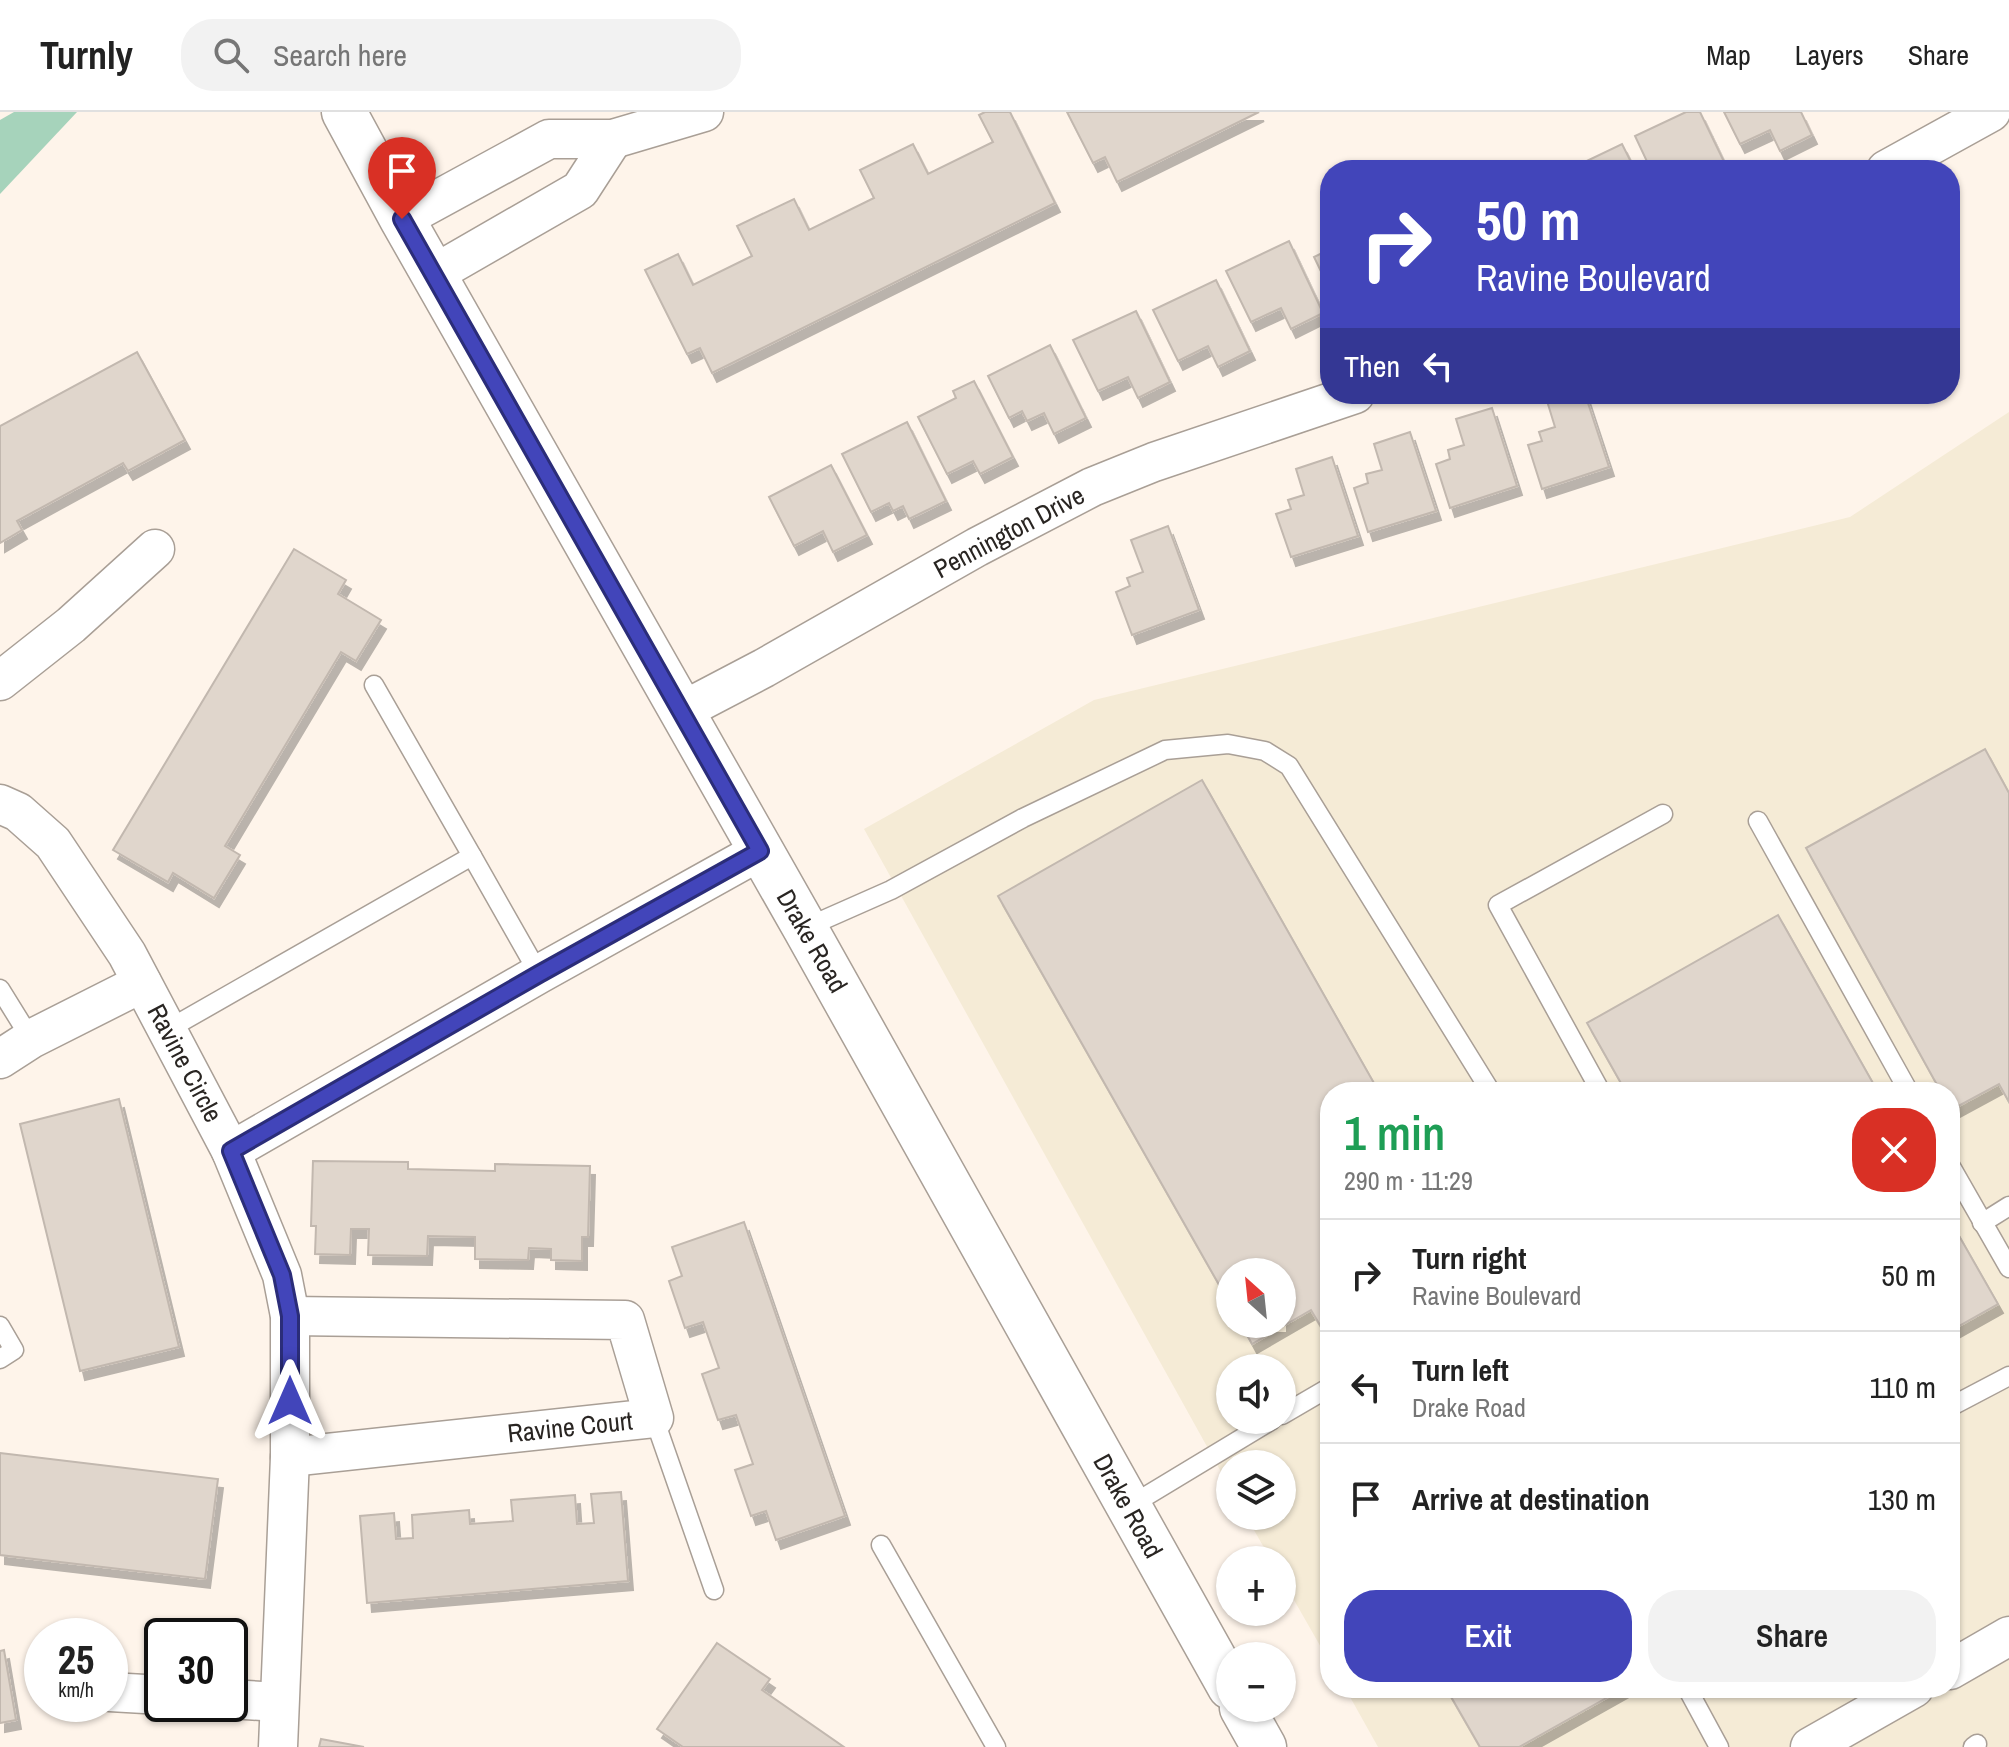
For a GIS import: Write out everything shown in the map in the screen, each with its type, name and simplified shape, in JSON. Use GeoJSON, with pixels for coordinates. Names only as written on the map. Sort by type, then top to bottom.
{"type":"FeatureCollection","features":[{"type":"Feature","properties":{"kind":"street","name":"Drake Road"},"geometry":{"type":"LineString","coordinates":[[344,112],[1216,1662]]}},
{"type":"Feature","properties":{"kind":"street"},"geometry":{"type":"LineString","coordinates":[[402,219],[549,139],[613,139],[704,112]]}},
{"type":"Feature","properties":{"kind":"street"},"geometry":{"type":"LineString","coordinates":[[1904,160],[1991,112]]}},
{"type":"Feature","properties":{"kind":"street"},"geometry":{"type":"LineString","coordinates":[[434,274],[580,190],[613,139]]}},
{"type":"Feature","properties":{"kind":"street","name":"Pennington Drive"},"geometry":{"type":"LineString","coordinates":[[682,711],[977,547],[1092,487],[1154,462],[1325,404]]}},
{"type":"Feature","properties":{"kind":"street"},"geometry":{"type":"LineString","coordinates":[[0,681],[71,625],[155,549]]}},
{"type":"Feature","properties":{"kind":"street","name":"Ravine Circle"},"geometry":{"type":"LineString","coordinates":[[0,804],[18,812],[53,843],[127,954],[231,1151],[282,1275],[290,1316],[290,1457],[278,1747]]}},
{"type":"Feature","properties":{"kind":"street"},"geometry":{"type":"LineString","coordinates":[[231,1151],[760,851]]}},
{"type":"Feature","properties":{"kind":"street"},"geometry":{"type":"LineString","coordinates":[[0,1059],[31,1039],[142,983]]}},
{"type":"Feature","properties":{"kind":"street","name":"Ravine Court"},"geometry":{"type":"LineString","coordinates":[[290,1316],[625,1320],[654,1418],[290,1457]]}},
{"type":"Feature","properties":{"kind":"street"},"geometry":{"type":"LineString","coordinates":[[1960,1664],[2009,1636]]}},
{"type":"Feature","properties":{"kind":"street"},"geometry":{"type":"LineString","coordinates":[[1819,1745],[1897,1698]]}},
{"type":"Feature","properties":{"kind":"street"},"geometry":{"type":"LineString","coordinates":[[248,1700],[279,1702]]}},
{"type":"Feature","properties":{"kind":"street"},"geometry":{"type":"LineString","coordinates":[[1250,1722],[1264,1747]]}},
{"type":"Feature","properties":{"kind":"lane"},"geometry":{"type":"LineString","coordinates":[[374,685],[539,974]]}},
{"type":"Feature","properties":{"kind":"lane"},"geometry":{"type":"LineString","coordinates":[[805,928],[891,890],[1023,818],[1165,750],[1228,744],[1265,751],[1289,766],[1485,1082]]}},
{"type":"Feature","properties":{"kind":"lane"},"geometry":{"type":"LineString","coordinates":[[1595,1082],[1498,905],[1663,814]]}},
{"type":"Feature","properties":{"kind":"lane"},"geometry":{"type":"LineString","coordinates":[[1758,821],[1903,1082]]}},
{"type":"Feature","properties":{"kind":"lane"},"geometry":{"type":"LineString","coordinates":[[167,1030],[472,856]]}},
{"type":"Feature","properties":{"kind":"lane"},"geometry":{"type":"LineString","coordinates":[[0,989],[31,1039]]}},
{"type":"Feature","properties":{"kind":"lane"},"geometry":{"type":"LineString","coordinates":[[1960,1183],[2009,1268]]}},
{"type":"Feature","properties":{"kind":"lane"},"geometry":{"type":"LineString","coordinates":[[1982,1223],[2009,1206]]}},
{"type":"Feature","properties":{"kind":"lane"},"geometry":{"type":"LineString","coordinates":[[0,1326],[14,1350],[0,1359]]}},
{"type":"Feature","properties":{"kind":"lane"},"geometry":{"type":"LineString","coordinates":[[1960,1402],[2009,1376]]}},
{"type":"Feature","properties":{"kind":"lane"},"geometry":{"type":"LineString","coordinates":[[1296,1407],[1320,1393]]}},
{"type":"Feature","properties":{"kind":"lane"},"geometry":{"type":"LineString","coordinates":[[654,1418],[714,1590]]}},
{"type":"Feature","properties":{"kind":"lane"},"geometry":{"type":"LineString","coordinates":[[1128,1507],[1249,1434]]}},
{"type":"Feature","properties":{"kind":"lane"},"geometry":{"type":"LineString","coordinates":[[881,1545],[996,1747]]}},
{"type":"Feature","properties":{"kind":"lane"},"geometry":{"type":"LineString","coordinates":[[1692,1698],[1719,1747]]}},
{"type":"Feature","properties":{"kind":"shaded area"},"geometry":{"type":"Polygon","coordinates":[[[2009,412],[2009,1747],[1378,1747],[1351,1698],[1960,1698],[1960,1082],[1320,1082],[1320,1646],[1296,1604],[1296,1546],[1263,1546],[1254,1530],[1296,1530],[1296,1450],[1216,1450],[1216,1463],[864,829],[1094,700],[1850,517],[2009,412]]]}},
{"type":"Feature","properties":{"kind":"green space"},"geometry":{"type":"Polygon","coordinates":[[[14,112],[77,112],[0,194],[0,120],[14,112]]]}},
{"type":"Feature","properties":{"kind":"building"},"geometry":{"type":"Polygon","coordinates":[[[985,112],[1010,112],[1055,203],[712,373],[700,348],[687,354],[645,270],[678,254],[693,285],[752,256],[737,226],[794,199],[809,230],[874,198],[860,170],[913,144],[928,174],[993,142],[979,115],[985,112]]]}},
{"type":"Feature","properties":{"kind":"building"},"geometry":{"type":"Polygon","coordinates":[[[1067,112],[1259,112],[1117,182],[1105,157],[1093,163],[1067,112]]]}},
{"type":"Feature","properties":{"kind":"building"},"geometry":{"type":"Polygon","coordinates":[[[1686,112],[1700,112],[1723,160],[1646,160],[1635,136],[1686,112]]]}},
{"type":"Feature","properties":{"kind":"building"},"geometry":{"type":"Polygon","coordinates":[[[1724,112],[1801,112],[1812,135],[1780,151],[1770,130],[1740,144],[1724,112]]]}},
{"type":"Feature","properties":{"kind":"building"},"geometry":{"type":"Polygon","coordinates":[[[1622,144],[1630,160],[1589,160],[1622,144]]]}},
{"type":"Feature","properties":{"kind":"building"},"geometry":{"type":"Polygon","coordinates":[[[1289,241],[1320,307],[1320,314],[1291,329],[1281,308],[1251,322],[1226,271],[1289,241]]]}},
{"type":"Feature","properties":{"kind":"building"},"geometry":{"type":"Polygon","coordinates":[[[1320,254],[1320,269],[1314,257],[1320,254]]]}},
{"type":"Feature","properties":{"kind":"building"},"geometry":{"type":"Polygon","coordinates":[[[1216,280],[1250,351],[1218,367],[1208,346],[1178,361],[1153,310],[1216,280]]]}},
{"type":"Feature","properties":{"kind":"building"},"geometry":{"type":"Polygon","coordinates":[[[1136,311],[1170,382],[1138,398],[1128,377],[1098,391],[1073,340],[1136,311]]]}},
{"type":"Feature","properties":{"kind":"building"},"geometry":{"type":"Polygon","coordinates":[[[1050,345],[1086,418],[1054,434],[1044,413],[1027,421],[1022,411],[1009,418],[988,376],[1050,345]]]}},
{"type":"Feature","properties":{"kind":"building"},"geometry":{"type":"Polygon","coordinates":[[[137,352],[185,440],[128,471],[123,463],[17,521],[22,530],[0,543],[0,426],[137,352]]]}},
{"type":"Feature","properties":{"kind":"building"},"geometry":{"type":"Polygon","coordinates":[[[974,381],[1013,457],[980,474],[973,461],[947,474],[918,417],[956,398],[953,391],[974,381]]]}},
{"type":"Feature","properties":{"kind":"building"},"geometry":{"type":"Polygon","coordinates":[[[1548,404],[1588,404],[1609,467],[1542,489],[1528,445],[1542,441],[1539,432],[1555,427],[1548,404]]]}},
{"type":"Feature","properties":{"kind":"building"},"geometry":{"type":"Polygon","coordinates":[[[1492,408],[1517,486],[1450,508],[1436,464],[1450,459],[1448,450],[1464,445],[1456,419],[1492,408]]]}},
{"type":"Feature","properties":{"kind":"building"},"geometry":{"type":"Polygon","coordinates":[[[907,422],[946,501],[909,519],[903,506],[893,511],[889,503],[871,512],[842,454],[907,422]]]}},
{"type":"Feature","properties":{"kind":"building"},"geometry":{"type":"Polygon","coordinates":[[[1410,432],[1436,511],[1368,532],[1354,488],[1368,483],[1366,474],[1382,470],[1374,444],[1410,432]]]}},
{"type":"Feature","properties":{"kind":"building"},"geometry":{"type":"Polygon","coordinates":[[[1332,457],[1358,536],[1291,557],[1276,514],[1291,509],[1288,500],[1304,495],[1296,469],[1332,457]]]}},
{"type":"Feature","properties":{"kind":"building"},"geometry":{"type":"Polygon","coordinates":[[[831,465],[867,535],[833,552],[823,531],[794,546],[769,497],[831,465]]]}},
{"type":"Feature","properties":{"kind":"building"},"geometry":{"type":"Polygon","coordinates":[[[1168,526],[1199,610],[1132,635],[1116,592],[1130,586],[1127,578],[1143,572],[1131,540],[1168,526]]]}},
{"type":"Feature","properties":{"kind":"building"},"geometry":{"type":"Polygon","coordinates":[[[294,549],[346,580],[338,594],[381,620],[356,661],[341,652],[225,846],[240,855],[214,898],[173,873],[168,882],[113,850],[294,549]]]}},
{"type":"Feature","properties":{"kind":"building"},"geometry":{"type":"Polygon","coordinates":[[[1985,749],[2009,793],[2009,1102],[1999,1084],[1960,1105],[1960,1082],[1935,1082],[1806,848],[1985,749]]]}},
{"type":"Feature","properties":{"kind":"building"},"geometry":{"type":"Polygon","coordinates":[[[1202,780],[1373,1082],[1320,1082],[1320,1325],[1311,1310],[1296,1319],[1296,1258],[1216,1258],[1216,1279],[998,896],[1202,780]]]}},
{"type":"Feature","properties":{"kind":"building"},"geometry":{"type":"Polygon","coordinates":[[[1778,915],[1872,1082],[1620,1082],[1587,1023],[1778,915]]]}},
{"type":"Feature","properties":{"kind":"building"},"geometry":{"type":"Polygon","coordinates":[[[119,1099],[179,1347],[80,1371],[20,1124],[119,1099]]]}},
{"type":"Feature","properties":{"kind":"building"},"geometry":{"type":"Polygon","coordinates":[[[313,1161],[408,1162],[408,1169],[495,1171],[495,1164],[590,1166],[588,1237],[582,1237],[582,1261],[551,1260],[551,1249],[529,1248],[528,1260],[475,1259],[475,1237],[428,1236],[427,1256],[368,1255],[369,1229],[351,1229],[350,1255],[315,1254],[316,1226],[311,1226],[313,1161]]]}},
{"type":"Feature","properties":{"kind":"building"},"geometry":{"type":"Polygon","coordinates":[[[744,1222],[845,1516],[776,1540],[766,1511],[751,1516],[735,1470],[753,1464],[736,1415],[718,1420],[702,1374],[719,1368],[703,1322],[685,1328],[669,1281],[682,1276],[672,1247],[744,1222]]]}},
{"type":"Feature","properties":{"kind":"building"},"geometry":{"type":"Polygon","coordinates":[[[1960,1238],[1998,1304],[1960,1325],[1960,1238]]]}},
{"type":"Feature","properties":{"kind":"building"},"geometry":{"type":"Polygon","coordinates":[[[1249,1338],[1262,1338],[1252,1344],[1249,1338]]]}},
{"type":"Feature","properties":{"kind":"building"},"geometry":{"type":"Polygon","coordinates":[[[0,1453],[218,1479],[205,1579],[0,1555],[0,1453]]]}},
{"type":"Feature","properties":{"kind":"building"},"geometry":{"type":"Polygon","coordinates":[[[621,1492],[628,1581],[367,1603],[360,1516],[394,1513],[396,1539],[413,1538],[412,1515],[469,1510],[470,1524],[513,1521],[511,1500],[575,1495],[577,1524],[594,1523],[591,1494],[621,1492]]]}},
{"type":"Feature","properties":{"kind":"building"},"geometry":{"type":"Polygon","coordinates":[[[717,1643],[770,1679],[762,1690],[844,1747],[683,1747],[657,1729],[717,1643]]]}},
{"type":"Feature","properties":{"kind":"building"},"geometry":{"type":"Polygon","coordinates":[[[4,1650],[16,1720],[0,1723],[0,1651],[4,1650]]]}},
{"type":"Feature","properties":{"kind":"building"},"geometry":{"type":"Polygon","coordinates":[[[1452,1698],[1606,1698],[1519,1747],[1480,1747],[1452,1698]]]}},
{"type":"Feature","properties":{"kind":"building"},"geometry":{"type":"Polygon","coordinates":[[[321,1739],[364,1747],[319,1747],[321,1739]]]}},
{"type":"Feature","properties":{"kind":"route"},"geometry":{"type":"LineString","coordinates":[[290,1401],[290,1316],[282,1275],[231,1151],[760,851],[402,219]]}}]}
